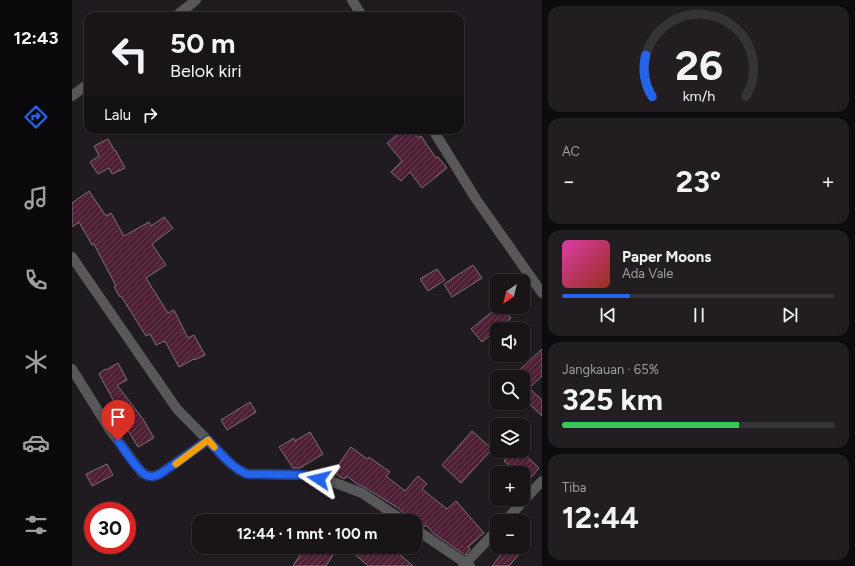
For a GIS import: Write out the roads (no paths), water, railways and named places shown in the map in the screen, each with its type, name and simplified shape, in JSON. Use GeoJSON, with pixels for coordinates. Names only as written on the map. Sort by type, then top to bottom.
{"type":"FeatureCollection","features":[{"type":"Feature","properties":{"kind":"street"},"geometry":{"type":"LineString","coordinates":[[181,12],[196,0]]}},
{"type":"Feature","properties":{"kind":"street"},"geometry":{"type":"LineString","coordinates":[[352,0],[360,12]]}},
{"type":"Feature","properties":{"kind":"street"},"geometry":{"type":"LineString","coordinates":[[72,96],[84,87]]}},
{"type":"Feature","properties":{"kind":"street"},"geometry":{"type":"LineString","coordinates":[[435,134],[476,199],[542,293]]}},
{"type":"Feature","properties":{"kind":"street"},"geometry":{"type":"LineString","coordinates":[[72,257],[177,409],[231,464],[247,474],[305,475],[333,482],[362,493],[394,514]]}},
{"type":"Feature","properties":{"kind":"street"},"geometry":{"type":"LineString","coordinates":[[72,369],[110,430],[142,473],[155,477],[208,440]]}},
{"type":"Feature","properties":{"kind":"street"},"geometry":{"type":"LineString","coordinates":[[512,514],[542,482]]}},
{"type":"Feature","properties":{"kind":"street"},"geometry":{"type":"LineString","coordinates":[[422,534],[466,565],[490,538]]}}]}
